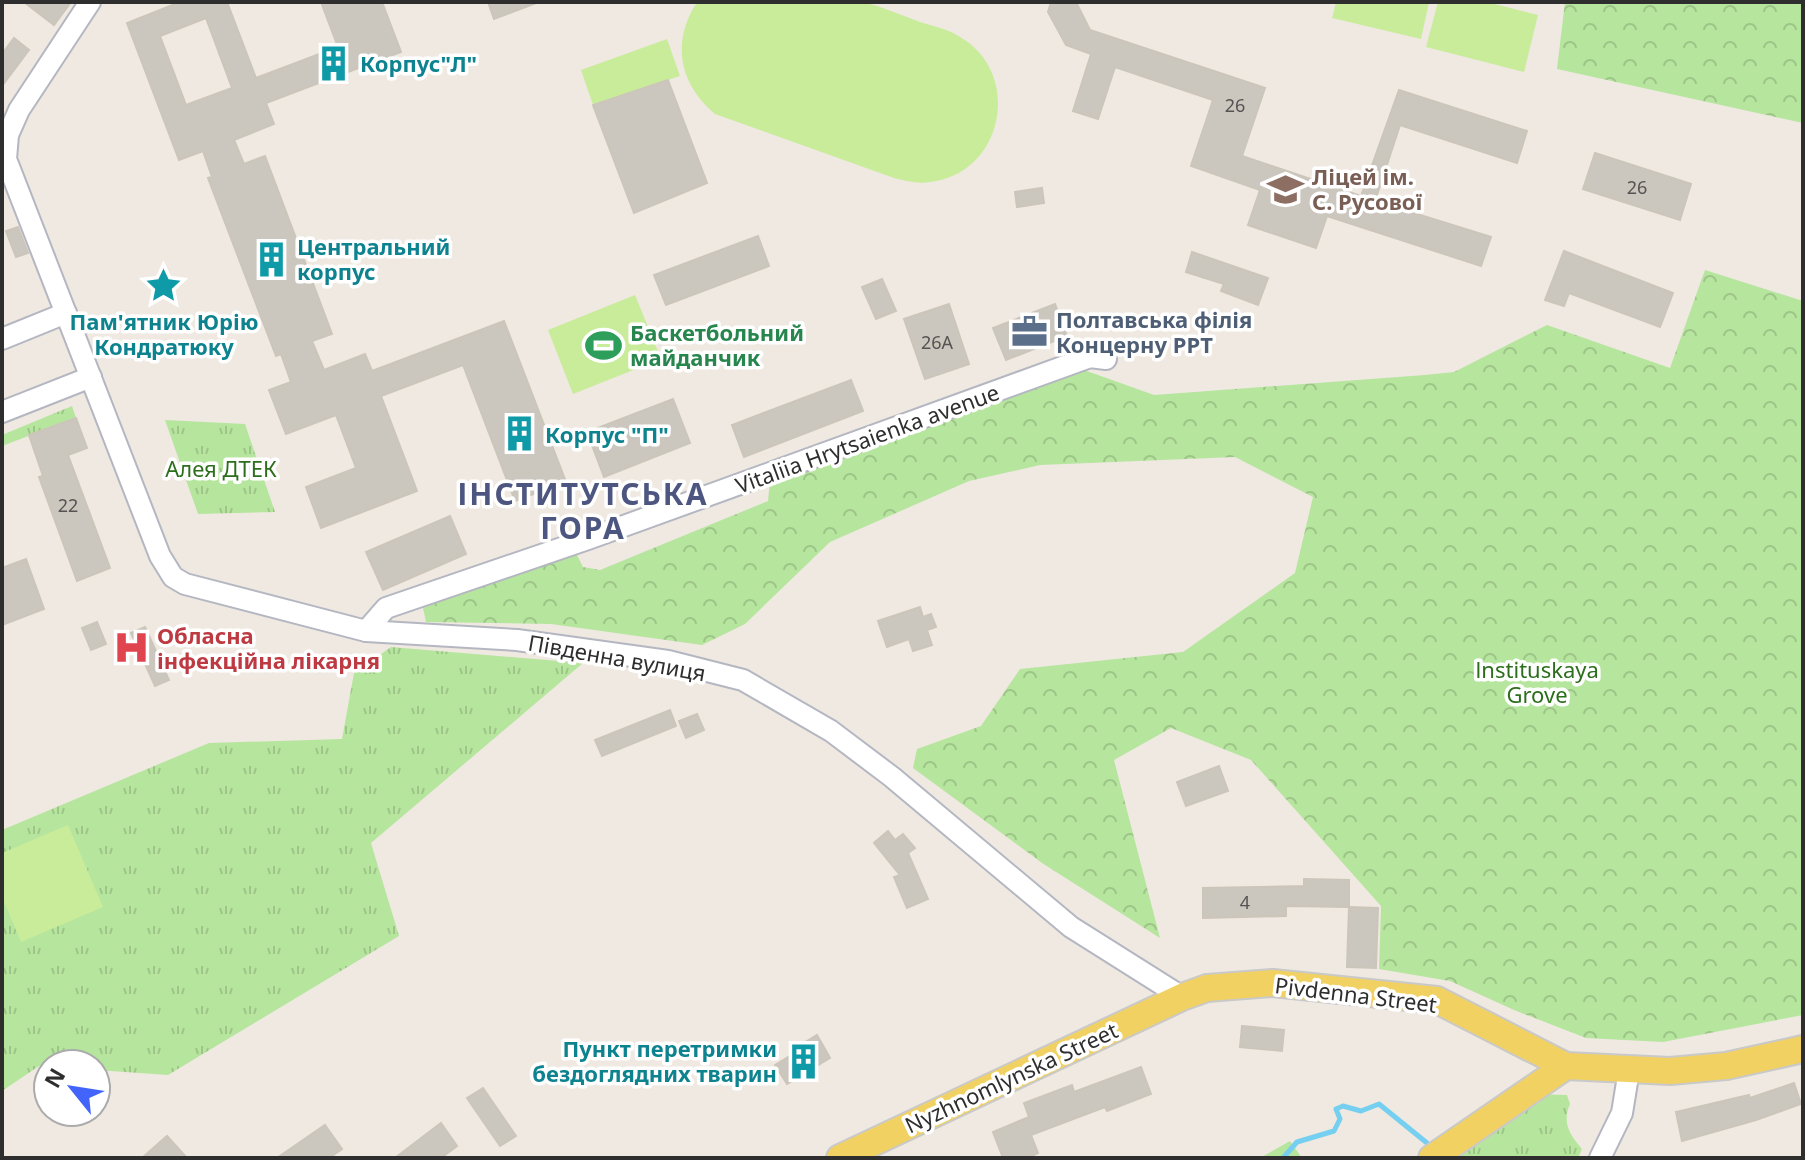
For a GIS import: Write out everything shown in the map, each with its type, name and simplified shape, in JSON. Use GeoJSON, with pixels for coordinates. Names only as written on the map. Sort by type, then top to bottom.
{"type":"FeatureCollection","features":[{"type":"Feature","properties":{"kind":"main road","name":"Pivdenna Street"},"geometry":{"type":"LineString","coordinates":[[1182,997],[1207,988],[1273,983],[1437,1000],[1566,1066],[1670,1071],[1726,1066],[1803,1049]]}},
{"type":"Feature","properties":{"kind":"main road","name":"Nyzhnomlynska Street"},"geometry":{"type":"LineString","coordinates":[[840,1158],[1182,997]]}},
{"type":"Feature","properties":{"kind":"main road"},"geometry":{"type":"LineString","coordinates":[[1432,1158],[1566,1066]]}},
{"type":"Feature","properties":{"kind":"street"},"geometry":{"type":"LineString","coordinates":[[2,412],[91,377],[6,159],[8,135],[19,110],[90,2]]}},
{"type":"Feature","properties":{"kind":"street"},"geometry":{"type":"LineString","coordinates":[[2,339],[66,313]]}},
{"type":"Feature","properties":{"kind":"street","name":"Vitaliia Hrytsaienka avenue"},"geometry":{"type":"LineString","coordinates":[[366,631],[386,608],[588,539],[1090,357],[1106,359]]}},
{"type":"Feature","properties":{"kind":"street","name":"Південна вулиця"},"geometry":{"type":"LineString","coordinates":[[91,377],[160,556],[173,577],[185,584],[366,631],[517,640],[668,661],[743,680],[831,731],[913,794],[1071,927],[1182,997]]}},
{"type":"Feature","properties":{"kind":"street"},"geometry":{"type":"LineString","coordinates":[[1600,1158],[1622,1113],[1629,1070]]}},
{"type":"Feature","properties":{"kind":"green space"},"geometry":{"type":"Polygon","coordinates":[[[697,2],[862,2],[951,32],[980,53],[992,74],[998,97],[996,120],[989,142],[975,161],[955,175],[930,182],[916,182],[894,178],[715,114],[693,89],[683,62],[684,32],[697,2]]]}},
{"type":"Feature","properties":{"kind":"green space"},"geometry":{"type":"Polygon","coordinates":[[[1336,2],[1429,2],[1421,39],[1332,18],[1336,2]]]}},
{"type":"Feature","properties":{"kind":"green space"},"geometry":{"type":"Polygon","coordinates":[[[1438,2],[1487,2],[1538,15],[1524,72],[1426,47],[1438,2]]]}},
{"type":"Feature","properties":{"kind":"green space"},"geometry":{"type":"Polygon","coordinates":[[[1565,2],[1803,2],[1803,123],[1557,69],[1565,2]]]}},
{"type":"Feature","properties":{"kind":"green space"},"geometry":{"type":"Polygon","coordinates":[[[667,39],[680,76],[593,105],[581,70],[667,39]]]}},
{"type":"Feature","properties":{"kind":"green space","name":"Іnstituskaya Grove"},"geometry":{"type":"Polygon","coordinates":[[[1705,270],[1803,301],[1803,1015],[1663,1042],[1586,1038],[1450,981],[1379,969],[1381,906],[1251,760],[1171,728],[1114,760],[1160,938],[1042,863],[913,768],[917,749],[981,726],[1020,669],[1183,652],[1295,573],[1313,497],[1235,457],[1040,465],[969,481],[830,542],[745,624],[702,645],[551,624],[426,622],[422,603],[575,551],[583,567],[600,570],[768,501],[770,481],[1084,370],[1154,395],[1425,375],[1454,372],[1547,325],[1670,368],[1705,270]]]}},
{"type":"Feature","properties":{"kind":"green space","name":"Баскетбольний майданчик"},"geometry":{"type":"Polygon","coordinates":[[[635,295],[661,359],[573,394],[548,330],[635,295]]]}},
{"type":"Feature","properties":{"kind":"green space"},"geometry":{"type":"Polygon","coordinates":[[[72,406],[76,418],[2,446],[2,435],[72,406]]]}},
{"type":"Feature","properties":{"kind":"green space","name":"Алея ДТЕК"},"geometry":{"type":"Polygon","coordinates":[[[165,420],[245,424],[275,512],[198,514],[165,420]]]}},
{"type":"Feature","properties":{"kind":"green space"},"geometry":{"type":"Polygon","coordinates":[[[391,647],[583,663],[371,843],[399,936],[168,1075],[112,1071],[112,1048],[32,1048],[32,1071],[2,1091],[2,830],[209,743],[342,739],[354,673],[391,647]]]}},
{"type":"Feature","properties":{"kind":"green space"},"geometry":{"type":"Polygon","coordinates":[[[68,825],[103,907],[21,942],[2,897],[2,853],[68,825]]]}},
{"type":"Feature","properties":{"kind":"green space"},"geometry":{"type":"Polygon","coordinates":[[[1534,1094],[1567,1095],[1570,1104],[1568,1128],[1582,1149],[1578,1158],[1449,1158],[1534,1094]]]}},
{"type":"Feature","properties":{"kind":"green space"},"geometry":{"type":"Polygon","coordinates":[[[1290,1141],[1302,1158],[1260,1158],[1290,1141]]]}},
{"type":"Feature","properties":{"kind":"building"},"geometry":{"type":"Polygon","coordinates":[[[24,2],[71,2],[54,25],[24,2]]]}},
{"type":"Feature","properties":{"kind":"building"},"geometry":{"type":"Polygon","coordinates":[[[180,2],[227,2],[256,78],[338,47],[321,2],[382,2],[401,52],[266,103],[274,124],[234,140],[244,164],[265,156],[332,334],[312,341],[324,370],[365,354],[372,371],[504,321],[566,482],[515,501],[463,365],[381,396],[417,491],[321,528],[306,487],[356,468],[336,415],[286,434],[269,390],[291,382],[281,354],[276,356],[208,178],[212,177],[203,151],[179,160],[127,23],[180,2]],[[206,18],[160,36],[186,105],[232,88],[206,18]]]}},
{"type":"Feature","properties":{"kind":"building"},"geometry":{"type":"Polygon","coordinates":[[[488,2],[535,2],[536,3],[494,19],[488,2]]]}},
{"type":"Feature","properties":{"kind":"building"},"geometry":{"type":"Polygon","coordinates":[[[1051,2],[1076,2],[1090,30],[1265,88],[1242,156],[1361,196],[1399,90],[1527,131],[1517,163],[1400,125],[1375,201],[1491,237],[1481,266],[1327,216],[1316,248],[1248,225],[1260,190],[1191,166],[1213,100],[1115,67],[1098,119],[1073,111],[1091,54],[1066,45],[1048,12],[1051,2]]]}},
{"type":"Feature","properties":{"kind":"building"},"geometry":{"type":"Polygon","coordinates":[[[14,38],[29,50],[2,86],[2,54],[14,38]]]}},
{"type":"Feature","properties":{"kind":"building"},"geometry":{"type":"Polygon","coordinates":[[[668,80],[707,183],[634,213],[593,105],[668,80]]]}},
{"type":"Feature","properties":{"kind":"building"},"geometry":{"type":"Polygon","coordinates":[[[1595,153],[1691,184],[1680,220],[1583,189],[1595,153]]]}},
{"type":"Feature","properties":{"kind":"building"},"geometry":{"type":"Polygon","coordinates":[[[1042,188],[1044,203],[1017,207],[1015,192],[1042,188]]]}},
{"type":"Feature","properties":{"kind":"building"},"geometry":{"type":"Polygon","coordinates":[[[18,227],[28,253],[16,257],[6,231],[18,227]]]}},
{"type":"Feature","properties":{"kind":"building"},"geometry":{"type":"Polygon","coordinates":[[[758,236],[769,266],[666,305],[654,275],[758,236]]]}},
{"type":"Feature","properties":{"kind":"building"},"geometry":{"type":"Polygon","coordinates":[[[1564,251],[1673,293],[1660,327],[1569,293],[1564,306],[1545,300],[1564,251]]]}},
{"type":"Feature","properties":{"kind":"building"},"geometry":{"type":"Polygon","coordinates":[[[1192,252],[1268,278],[1258,305],[1221,291],[1224,284],[1186,272],[1192,252]]]}},
{"type":"Feature","properties":{"kind":"building"},"geometry":{"type":"Polygon","coordinates":[[[882,279],[896,311],[876,319],[862,287],[882,279]]]}},
{"type":"Feature","properties":{"kind":"building"},"geometry":{"type":"Polygon","coordinates":[[[949,304],[969,364],[925,379],[904,319],[949,304]]]}},
{"type":"Feature","properties":{"kind":"building","name":"Полтавська філія Концерну РРТ"},"geometry":{"type":"Polygon","coordinates":[[[1055,304],[1067,336],[1006,360],[993,328],[1055,304]]]}},
{"type":"Feature","properties":{"kind":"building"},"geometry":{"type":"Polygon","coordinates":[[[851,380],[863,411],[744,457],[732,425],[851,380]]]}},
{"type":"Feature","properties":{"kind":"building"},"geometry":{"type":"Polygon","coordinates":[[[673,399],[690,443],[604,477],[587,432],[673,399]]]}},
{"type":"Feature","properties":{"kind":"building"},"geometry":{"type":"Polygon","coordinates":[[[76,418],[87,448],[68,455],[110,568],[77,581],[39,477],[43,476],[29,435],[76,418]]]}},
{"type":"Feature","properties":{"kind":"building"},"geometry":{"type":"Polygon","coordinates":[[[450,516],[466,554],[383,590],[366,552],[450,516]]]}},
{"type":"Feature","properties":{"kind":"building"},"geometry":{"type":"Polygon","coordinates":[[[26,559],[44,609],[2,625],[2,568],[26,559]]]}},
{"type":"Feature","properties":{"kind":"building"},"geometry":{"type":"Polygon","coordinates":[[[920,607],[923,617],[931,614],[936,627],[927,630],[932,645],[913,651],[909,639],[887,647],[878,621],[920,607]]]}},
{"type":"Feature","properties":{"kind":"building"},"geometry":{"type":"Polygon","coordinates":[[[97,622],[106,644],[91,650],[82,628],[97,622]]]}},
{"type":"Feature","properties":{"kind":"building"},"geometry":{"type":"Polygon","coordinates":[[[145,627],[169,680],[155,686],[131,633],[145,627]]]}},
{"type":"Feature","properties":{"kind":"building"},"geometry":{"type":"Polygon","coordinates":[[[670,710],[676,726],[602,756],[595,740],[670,710]]]}},
{"type":"Feature","properties":{"kind":"building"},"geometry":{"type":"Polygon","coordinates":[[[697,714],[704,730],[686,738],[679,721],[697,714]]]}},
{"type":"Feature","properties":{"kind":"building"},"geometry":{"type":"Polygon","coordinates":[[[1219,766],[1228,791],[1186,806],[1177,782],[1219,766]]]}},
{"type":"Feature","properties":{"kind":"building"},"geometry":{"type":"Polygon","coordinates":[[[888,831],[895,840],[903,834],[915,848],[908,853],[928,899],[907,908],[894,877],[900,875],[874,843],[888,831]]]}},
{"type":"Feature","properties":{"kind":"building"},"geometry":{"type":"Polygon","coordinates":[[[1304,879],[1349,880],[1349,907],[1286,906],[1286,916],[1203,918],[1203,888],[1304,886],[1304,879]]]}},
{"type":"Feature","properties":{"kind":"building"},"geometry":{"type":"Polygon","coordinates":[[[1349,907],[1378,908],[1376,968],[1347,967],[1349,907]]]}},
{"type":"Feature","properties":{"kind":"building"},"geometry":{"type":"Polygon","coordinates":[[[1242,1026],[1284,1030],[1282,1051],[1240,1047],[1242,1026]]]}},
{"type":"Feature","properties":{"kind":"building","name":"Пункт перетримки бездоглядних тварин"},"geometry":{"type":"Polygon","coordinates":[[[817,1035],[830,1058],[787,1084],[775,1065],[817,1035]]]}},
{"type":"Feature","properties":{"kind":"building"},"geometry":{"type":"Polygon","coordinates":[[[1141,1067],[1151,1094],[1107,1111],[1105,1107],[1031,1135],[1038,1153],[1027,1158],[1003,1158],[993,1132],[1029,1117],[1024,1103],[1072,1085],[1074,1092],[1141,1067]]]}},
{"type":"Feature","properties":{"kind":"building"},"geometry":{"type":"Polygon","coordinates":[[[1794,1083],[1801,1104],[1682,1141],[1676,1112],[1749,1095],[1750,1098],[1794,1083]]]}},
{"type":"Feature","properties":{"kind":"building"},"geometry":{"type":"Polygon","coordinates":[[[483,1088],[516,1136],[500,1146],[467,1098],[483,1088]]]}},
{"type":"Feature","properties":{"kind":"building"},"geometry":{"type":"Polygon","coordinates":[[[441,1123],[457,1146],[441,1158],[395,1158],[441,1123]]]}},
{"type":"Feature","properties":{"kind":"building"},"geometry":{"type":"Polygon","coordinates":[[[325,1125],[342,1149],[329,1158],[277,1158],[325,1125]]]}},
{"type":"Feature","properties":{"kind":"building"},"geometry":{"type":"Polygon","coordinates":[[[167,1136],[187,1158],[142,1158],[167,1136]]]}},
{"type":"Feature","properties":{"kind":"waterway"},"geometry":{"type":"LineString","coordinates":[[1283,1158],[1297,1142],[1334,1131],[1340,1119],[1336,1109],[1343,1106],[1361,1111],[1379,1104],[1427,1143]]}},
{"type":"Feature","properties":{"kind":"place","name":"Корпус\"Л\""},"geometry":{"type":"Point","coordinates":[334,63]}},
{"type":"Feature","properties":{"kind":"place","name":"Ліцей ім. С. Русової"},"geometry":{"type":"Point","coordinates":[1286,189]}},
{"type":"Feature","properties":{"kind":"place","name":"Центральний корпус"},"geometry":{"type":"Point","coordinates":[271,259]}},
{"type":"Feature","properties":{"kind":"place","name":"Пам'ятник Юрію Кондратюку"},"geometry":{"type":"Point","coordinates":[164,285]}},
{"type":"Feature","properties":{"kind":"place","name":"Полтавська філія Концерну РРТ"},"geometry":{"type":"Point","coordinates":[1030,332]}},
{"type":"Feature","properties":{"kind":"place","name":"Баскетбольний майданчик"},"geometry":{"type":"Point","coordinates":[604,345]}},
{"type":"Feature","properties":{"kind":"place","name":"Корпус \"П\""},"geometry":{"type":"Point","coordinates":[519,434]}},
{"type":"Feature","properties":{"kind":"place","name":"Обласна інфекційна лікарня"},"geometry":{"type":"Point","coordinates":[131,648]}},
{"type":"Feature","properties":{"kind":"place","name":"Пункт перетримки бездоглядних тварин"},"geometry":{"type":"Point","coordinates":[803,1061]}},
{"type":"Feature","properties":{"kind":"district","name":"ІНСТИТУТСЬКА ГОРА"},"geometry":{"type":"Point","coordinates":[583,510]}}]}
